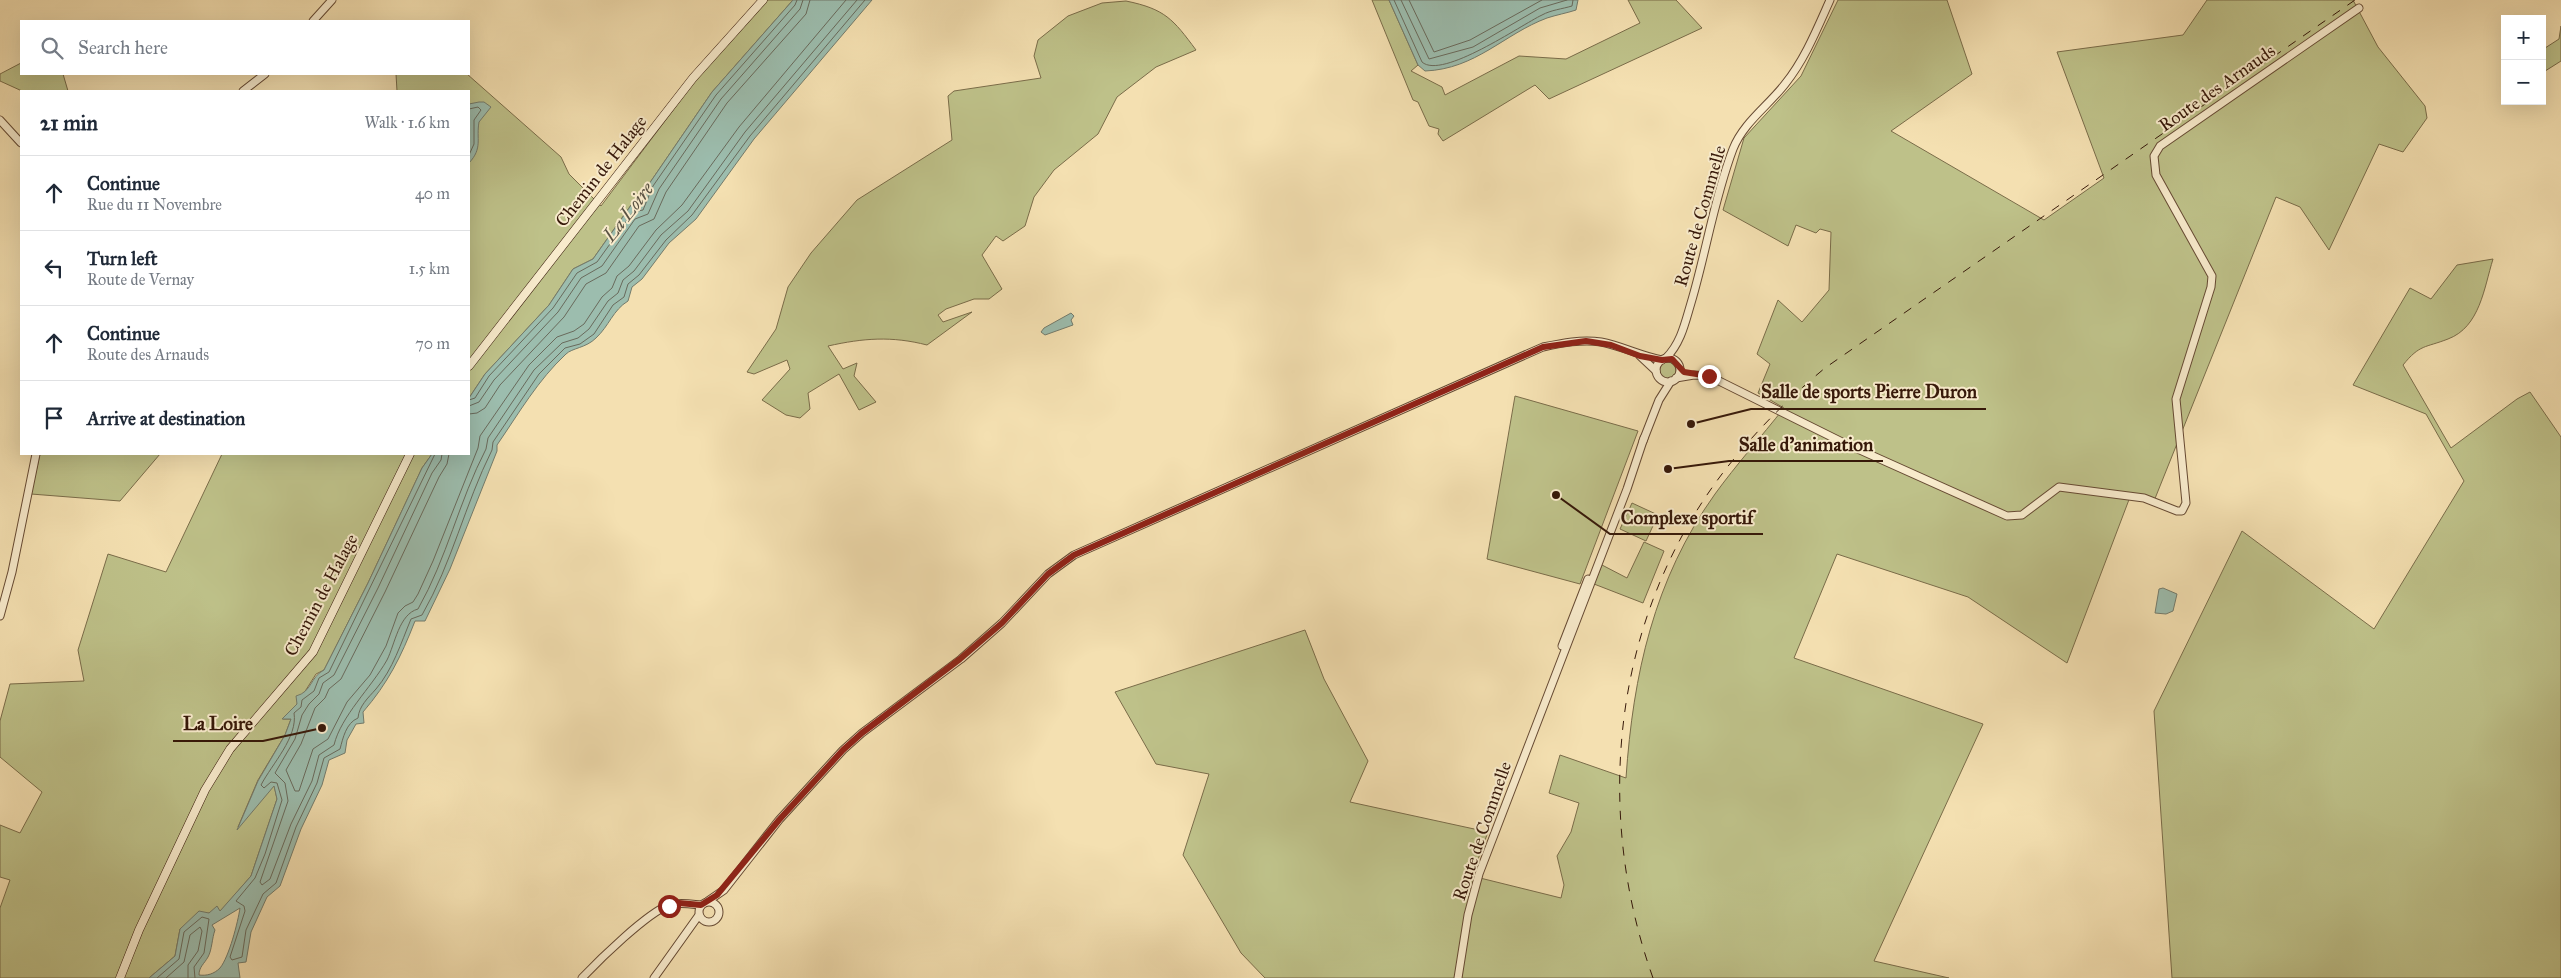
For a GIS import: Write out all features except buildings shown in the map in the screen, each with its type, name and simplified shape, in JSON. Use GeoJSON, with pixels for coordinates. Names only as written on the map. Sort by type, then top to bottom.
{"type":"FeatureCollection","features":[{"type":"Feature","properties":{"kind":"main road","name":"Chemin de Halage"},"geometry":{"type":"LineString","coordinates":[[470,365],[693,78],[763,0]]}},
{"type":"Feature","properties":{"kind":"main road","name":"Chemin de Halage"},"geometry":{"type":"LineString","coordinates":[[120,978],[139,930],[205,790],[230,749],[313,652],[410,455]]}},
{"type":"Feature","properties":{"kind":"street"},"geometry":{"type":"LineString","coordinates":[[314,20],[332,0]]}},
{"type":"Feature","properties":{"kind":"street","name":"Route de Commelle"},"geometry":{"type":"LineString","coordinates":[[1678,366],[1676,347],[1701,269],[1729,161],[1738,137],[1791,76],[1804,54],[1830,0]]}},
{"type":"Feature","properties":{"kind":"street","name":"Route des Arnauds"},"geometry":{"type":"LineString","coordinates":[[1674,380],[1694,375],[1709,376],[1842,442],[2007,516],[2022,515],[2059,487],[2144,498],[2177,511],[2182,511],[2186,503],[2176,399],[2211,287],[2212,276],[2156,176],[2154,156],[2160,146],[2359,8]]}},
{"type":"Feature","properties":{"kind":"street"},"geometry":{"type":"LineString","coordinates":[[244,90],[264,75]]}},
{"type":"Feature","properties":{"kind":"street"},"geometry":{"type":"LineString","coordinates":[[0,120],[20,142]]}},
{"type":"Feature","properties":{"kind":"street"},"geometry":{"type":"LineString","coordinates":[[654,978],[686,936],[701,908],[724,890],[779,820],[843,750],[862,733],[960,659],[1002,623],[1048,574],[1074,555],[1543,347],[1586,341],[1611,345],[1640,356],[1664,359],[1678,366],[1674,380],[1660,379],[1656,371],[1640,356]]}},
{"type":"Feature","properties":{"kind":"street","name":"Route de Commelle"},"geometry":{"type":"LineString","coordinates":[[1664,359],[1676,347]]}},
{"type":"Feature","properties":{"kind":"street"},"geometry":{"type":"LineString","coordinates":[[1656,371],[1657,365],[1664,359]]}},
{"type":"Feature","properties":{"kind":"street","name":"Route des Arnauds"},"geometry":{"type":"LineString","coordinates":[[1678,366],[1694,375]]}},
{"type":"Feature","properties":{"kind":"street","name":"Route de Commelle"},"geometry":{"type":"LineString","coordinates":[[1659,400],[1660,379]]}},
{"type":"Feature","properties":{"kind":"street","name":"Route de Commelle"},"geometry":{"type":"LineString","coordinates":[[1458,978],[1468,915],[1479,874],[1546,696],[1569,624],[1659,400],[1674,380]]}},
{"type":"Feature","properties":{"kind":"street"},"geometry":{"type":"LineString","coordinates":[[0,616],[12,572],[36,455]]}},
{"type":"Feature","properties":{"kind":"street"},"geometry":{"type":"LineString","coordinates":[[686,936],[716,918],[724,890]]}},
{"type":"Feature","properties":{"kind":"street"},"geometry":{"type":"LineString","coordinates":[[582,978],[601,958],[657,911],[679,903],[701,908],[716,905],[719,911]]}},
{"type":"Feature","properties":{"kind":"street"},"geometry":{"type":"LineString","coordinates":[[701,908],[703,920],[709,922]]}},
{"type":"Feature","properties":{"kind":"green space"},"geometry":{"type":"Polygon","coordinates":[[[768,0],[793,0],[712,92],[649,184],[639,207],[631,205],[593,259],[573,269],[549,305],[485,374],[470,396],[470,90],[397,90],[396,75],[468,75],[561,157],[569,174],[601,206],[695,81],[768,0]]]}},
{"type":"Feature","properties":{"kind":"green space"},"geometry":{"type":"Polygon","coordinates":[[[1372,0],[1389,0],[1418,65],[1411,71],[1442,87],[1445,95],[1519,56],[1566,59],[1640,23],[1628,0],[1676,0],[1702,28],[1549,99],[1535,85],[1443,141],[1438,134],[1439,129],[1429,126],[1418,102],[1413,100],[1372,0]]]}},
{"type":"Feature","properties":{"kind":"green space"},"geometry":{"type":"Polygon","coordinates":[[[1838,0],[1947,0],[1972,74],[1891,131],[2044,220],[2104,178],[2057,52],[2183,35],[2207,0],[2353,0],[2378,47],[2425,106],[2427,118],[2403,152],[2379,144],[2329,250],[2300,207],[2276,197],[2154,501],[2130,497],[2067,663],[1968,597],[1837,554],[1794,658],[1983,724],[1874,961],[1949,978],[1265,978],[1241,953],[1183,855],[1209,774],[1156,764],[1115,692],[1305,630],[1324,679],[1368,761],[1350,802],[1488,832],[1472,876],[1561,898],[1564,885],[1557,856],[1571,832],[1579,803],[1549,793],[1560,755],[1626,778],[1634,702],[1641,665],[1650,629],[1676,560],[1694,526],[1715,494],[1784,408],[1758,393],[1770,364],[1757,354],[1778,300],[1802,322],[1829,290],[1831,232],[1820,229],[1816,233],[1796,225],[1788,246],[1723,210],[1744,138],[1801,76],[1838,0]]]}},
{"type":"Feature","properties":{"kind":"green space"},"geometry":{"type":"Polygon","coordinates":[[[1126,1],[1150,8],[1167,17],[1181,30],[1196,50],[1156,67],[1117,97],[1098,134],[1054,170],[1034,197],[1025,226],[1003,241],[996,236],[982,255],[1002,289],[989,299],[974,299],[946,309],[938,315],[943,322],[972,312],[927,345],[902,340],[878,339],[828,346],[843,369],[857,363],[854,376],[876,402],[859,410],[839,374],[808,393],[810,409],[800,418],[786,415],[762,400],[790,369],[787,360],[754,374],[747,372],[776,329],[788,287],[811,253],[857,200],[952,140],[948,96],[954,91],[1041,78],[1034,56],[1038,40],[1068,16],[1102,3],[1126,1]]]}},
{"type":"Feature","properties":{"kind":"green space"},"geometry":{"type":"Polygon","coordinates":[[[2561,26],[2561,61],[2546,70],[2546,47],[2559,39],[2561,26]]]}},
{"type":"Feature","properties":{"kind":"green space"},"geometry":{"type":"Polygon","coordinates":[[[20,64],[20,75],[63,75],[68,90],[20,90],[0,81],[0,74],[20,64]]]}},
{"type":"Feature","properties":{"kind":"green space"},"geometry":{"type":"Polygon","coordinates":[[[2493,259],[2479,305],[2467,326],[2448,339],[2414,353],[2403,365],[2451,448],[2517,399],[2530,392],[2561,437],[2561,978],[2172,978],[2154,711],[2242,531],[2374,629],[2464,481],[2426,414],[2353,385],[2410,288],[2431,299],[2457,265],[2493,259]]]}},
{"type":"Feature","properties":{"kind":"green space"},"geometry":{"type":"Polygon","coordinates":[[[1667,362],[1673,365],[1676,371],[1673,377],[1667,380],[1661,377],[1658,371],[1661,365],[1667,362]]]}},
{"type":"Feature","properties":{"kind":"green space"},"geometry":{"type":"Polygon","coordinates":[[[1515,396],[1638,431],[1580,584],[1487,559],[1515,396]]]}},
{"type":"Feature","properties":{"kind":"green space"},"geometry":{"type":"Polygon","coordinates":[[[40,455],[159,455],[120,501],[31,494],[40,455]]]}},
{"type":"Feature","properties":{"kind":"green space"},"geometry":{"type":"Polygon","coordinates":[[[222,455],[431,455],[422,468],[368,583],[324,670],[316,674],[297,704],[283,719],[291,719],[285,735],[258,780],[238,827],[274,785],[277,799],[251,876],[220,912],[209,913],[180,929],[175,956],[149,978],[0,978],[0,908],[10,880],[0,877],[0,825],[20,833],[42,792],[0,757],[0,721],[10,684],[84,681],[78,650],[108,554],[166,572],[222,455]]]}},
{"type":"Feature","properties":{"kind":"green space"},"geometry":{"type":"Polygon","coordinates":[[[1632,503],[1658,515],[1646,541],[1620,529],[1632,503]]]}},
{"type":"Feature","properties":{"kind":"green space"},"geometry":{"type":"Polygon","coordinates":[[[1644,542],[1664,551],[1643,603],[1594,584],[1602,565],[1627,578],[1644,542]]]}},
{"type":"Feature","properties":{"kind":"water"},"geometry":{"type":"Polygon","coordinates":[[[793,0],[872,0],[754,139],[696,219],[669,243],[642,279],[632,287],[628,301],[618,309],[592,341],[569,352],[546,375],[497,445],[497,451],[450,569],[425,621],[415,621],[393,669],[380,691],[363,712],[364,723],[356,724],[347,740],[345,753],[329,760],[322,785],[301,829],[280,886],[267,897],[251,932],[246,962],[238,963],[240,978],[149,978],[175,956],[180,929],[199,911],[209,913],[217,906],[220,911],[251,876],[277,799],[274,786],[237,830],[258,781],[285,735],[291,719],[282,719],[297,704],[296,696],[305,691],[316,676],[324,670],[368,583],[422,468],[431,455],[470,455],[470,396],[485,374],[549,305],[573,269],[593,259],[632,204],[639,207],[649,184],[712,92],[793,0]],[[240,908],[212,925],[215,930],[210,951],[199,975],[210,974],[220,968],[230,948],[240,908]]]}},
{"type":"Feature","properties":{"kind":"water"},"geometry":{"type":"Polygon","coordinates":[[[1389,0],[1578,0],[1576,10],[1547,18],[1532,25],[1475,58],[1443,69],[1425,71],[1418,65],[1389,0]]]}},
{"type":"Feature","properties":{"kind":"water"},"geometry":{"type":"Polygon","coordinates":[[[484,102],[491,107],[479,122],[478,148],[470,162],[470,104],[484,102]]]}},
{"type":"Feature","properties":{"kind":"water"},"geometry":{"type":"Polygon","coordinates":[[[1071,313],[1074,316],[1071,320],[1073,325],[1045,335],[1041,332],[1044,328],[1071,313]]]}},
{"type":"Feature","properties":{"kind":"water"},"geometry":{"type":"Polygon","coordinates":[[[2163,588],[2177,594],[2173,611],[2166,614],[2155,613],[2159,589],[2163,588]]]}},
{"type":"Feature","properties":{"kind":"railway"},"geometry":{"type":"LineString","coordinates":[[1653,978],[1633,910],[1622,840],[1620,770],[1626,700],[1642,632],[1667,566],[1701,504],[1753,436],[1825,368],[2355,0]]}},
{"type":"Feature","properties":{"kind":"place","name":"Salle de sports Pierre Duron"},"geometry":{"type":"Point","coordinates":[1691,424]}},
{"type":"Feature","properties":{"kind":"place","name":"Salle d'animation"},"geometry":{"type":"Point","coordinates":[1668,469]}},
{"type":"Feature","properties":{"kind":"place","name":"Complexe sportif"},"geometry":{"type":"Point","coordinates":[1556,495]}},
{"type":"Feature","properties":{"kind":"place","name":"La Loire"},"geometry":{"type":"Point","coordinates":[322,728]}},
{"type":"Feature","properties":{"kind":"route"},"geometry":{"type":"LineString","coordinates":[[669,906],[679,903],[701,905],[724,890],[729,881],[779,820],[843,750],[862,733],[960,659],[1002,623],[1048,574],[1074,555],[1543,347],[1564,342],[1601,342],[1640,356],[1662,360],[1670,358],[1684,372],[1709,376]]}}]}
